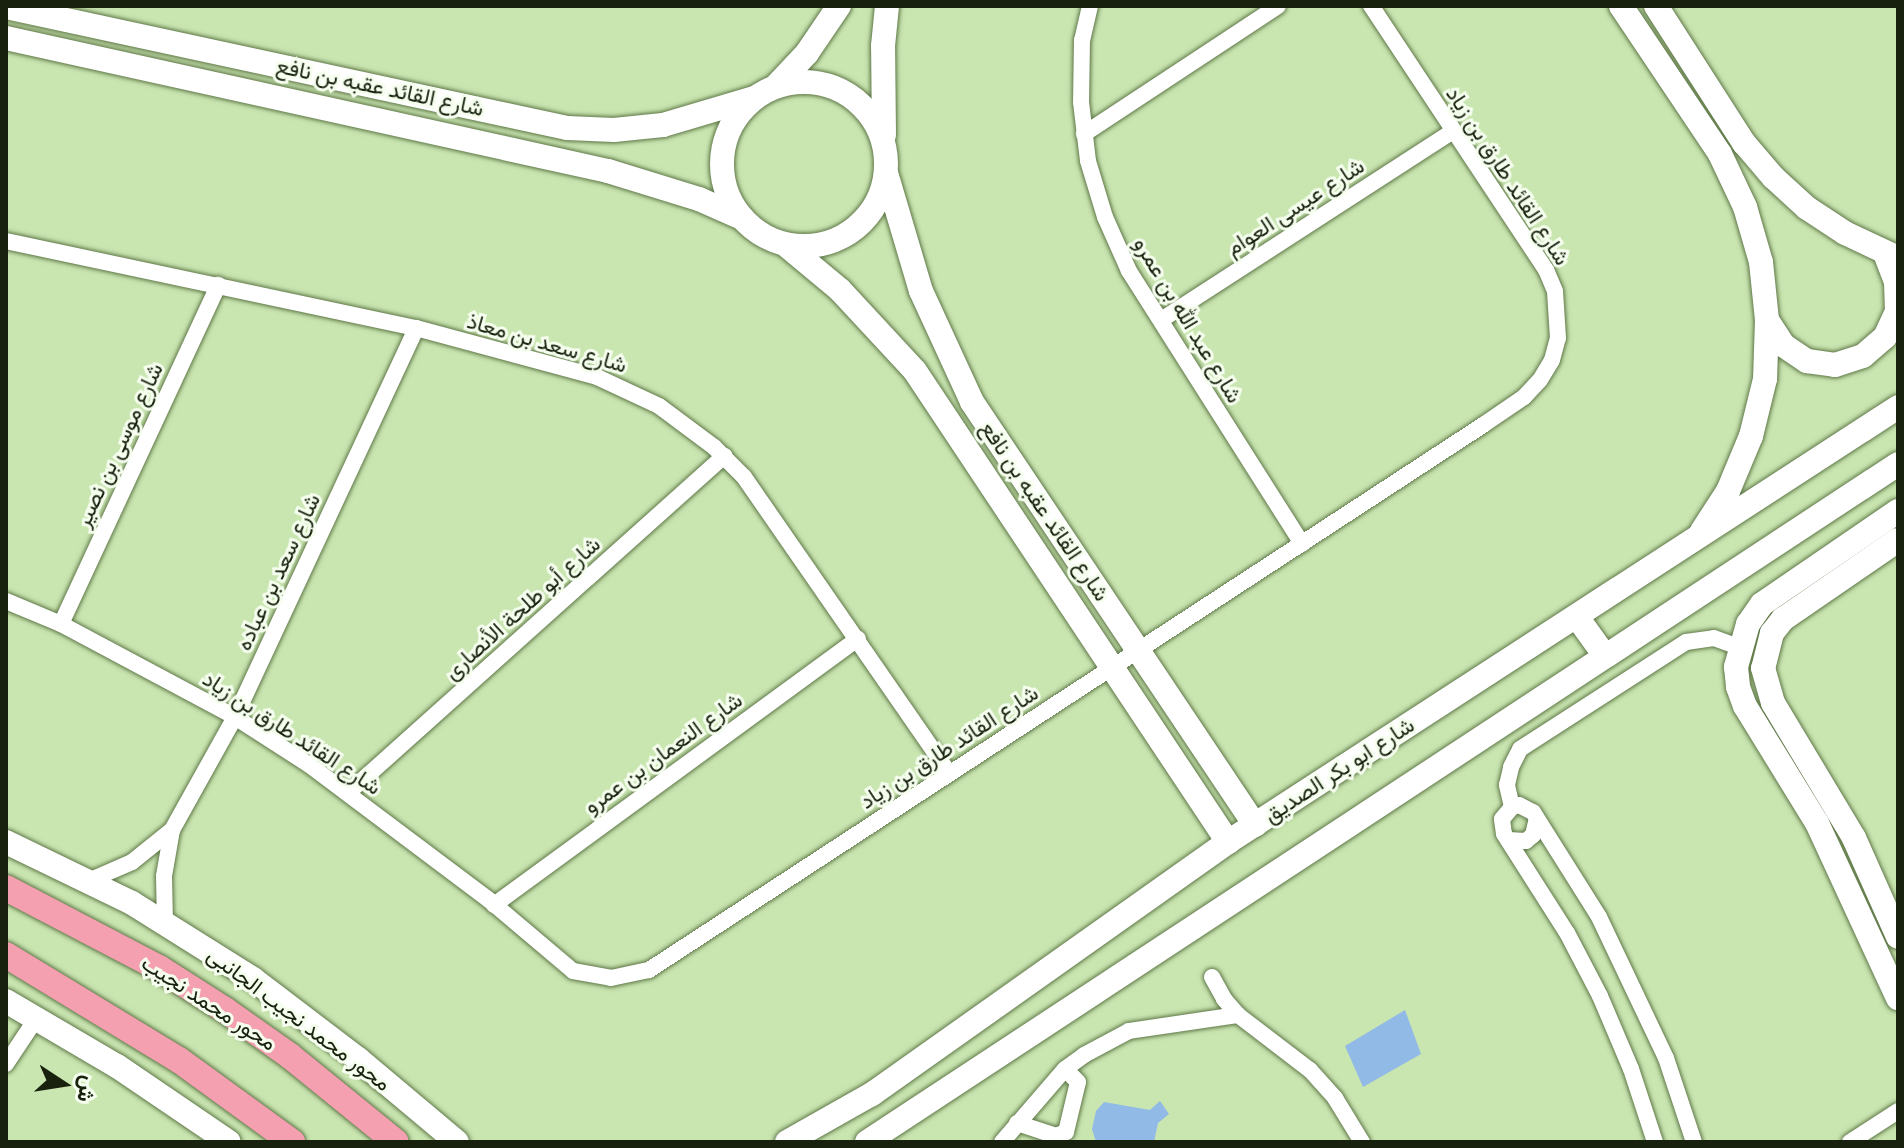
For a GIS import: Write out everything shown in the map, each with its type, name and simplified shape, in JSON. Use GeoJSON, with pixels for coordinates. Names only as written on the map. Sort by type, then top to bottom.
{"type":"FeatureCollection","features":[{"type":"Feature","properties":{"kind":"main road","name":"محور محمد نجيب"},"geometry":{"type":"LineString","coordinates":[[6,888],[159,968],[225,1010],[302,1065],[396,1142]]}},
{"type":"Feature","properties":{"kind":"main road"},"geometry":{"type":"LineString","coordinates":[[6,955],[179,1060],[292,1142]]}},
{"type":"Feature","properties":{"kind":"street"},"geometry":{"type":"LineString","coordinates":[[839,6],[807,53],[777,85],[754,98],[736,118],[725,142],[722,169],[728,195],[742,218],[762,235],[786,245],[814,246],[840,238],[863,222],[879,199],[886,173],[881,96],[887,6]]}},
{"type":"Feature","properties":{"kind":"street","name":"شارع عبد الله بن عمرو"},"geometry":{"type":"LineString","coordinates":[[1090,6],[1080,71],[1084,134],[1095,189],[1116,244],[1302,544]]}},
{"type":"Feature","properties":{"kind":"street"},"geometry":{"type":"LineString","coordinates":[[1084,134],[1278,6]]}},
{"type":"Feature","properties":{"kind":"street","name":"شارع القائد طارق بن زياد"},"geometry":{"type":"LineString","coordinates":[[6,601],[61,624],[235,717],[349,792],[573,971],[611,978],[649,970],[1524,397],[1552,360],[1560,314],[1546,270],[1371,6]]}},
{"type":"Feature","properties":{"kind":"street"},"geometry":{"type":"LineString","coordinates":[[1621,6],[1720,154],[1745,207],[1761,262],[1767,320],[1765,379],[1751,436],[1728,491],[1696,540]]}},
{"type":"Feature","properties":{"kind":"street","name":"شارع القائد عقبه بن نافع"},"geometry":{"type":"LineString","coordinates":[[6,7],[567,128],[614,130],[663,125],[754,98]]}},
{"type":"Feature","properties":{"kind":"street"},"geometry":{"type":"LineString","coordinates":[[1667,12],[1744,143],[1773,177],[1807,208],[1845,233],[1892,256],[1897,311],[1885,337],[1863,356],[1835,365],[1807,361],[1783,345],[1767,320]]}},
{"type":"Feature","properties":{"kind":"street","name":"شارع القائد عقبه بن نافع"},"geometry":{"type":"LineString","coordinates":[[6,38],[608,171],[699,199],[742,218]]}},
{"type":"Feature","properties":{"kind":"street"},"geometry":{"type":"LineString","coordinates":[[777,85],[805,81],[832,86],[856,99],[874,120],[885,145]]}},
{"type":"Feature","properties":{"kind":"street","name":"شارع عيسى العوام"},"geometry":{"type":"LineString","coordinates":[[1161,320],[1453,131]]}},
{"type":"Feature","properties":{"kind":"street","name":"شارع القائد عقبه بن نافع"},"geometry":{"type":"LineString","coordinates":[[886,173],[921,291],[972,402],[1255,825]]}},
{"type":"Feature","properties":{"kind":"street","name":"شارع سعد بن معاذ"},"geometry":{"type":"LineString","coordinates":[[6,241],[416,328],[564,368],[629,390],[688,425],[724,456],[762,501],[949,773]]}},
{"type":"Feature","properties":{"kind":"street","name":"شارع القائد عقبه بن نافع"},"geometry":{"type":"LineString","coordinates":[[786,245],[840,290],[915,371],[1228,842]]}},
{"type":"Feature","properties":{"kind":"street","name":"شارع موسى بن نصير"},"geometry":{"type":"LineString","coordinates":[[61,624],[218,285]]}},
{"type":"Feature","properties":{"kind":"street","name":"شارع سعد بن عباده"},"geometry":{"type":"LineString","coordinates":[[165,924],[164,876],[172,830],[235,717],[416,328]]}},
{"type":"Feature","properties":{"kind":"street","name":"شارع ابو بكر الصديق"},"geometry":{"type":"LineString","coordinates":[[787,1142],[872,1094],[1228,842],[1898,407]]}},
{"type":"Feature","properties":{"kind":"street","name":"شارع أبو طلحة الأنصارى"},"geometry":{"type":"LineString","coordinates":[[349,792],[724,456]]}},
{"type":"Feature","properties":{"kind":"street"},"geometry":{"type":"LineString","coordinates":[[867,1142],[1898,464]]}},
{"type":"Feature","properties":{"kind":"street"},"geometry":{"type":"LineString","coordinates":[[1898,511],[1771,596],[1748,624],[1739,647],[1738,687],[1745,706],[1817,823],[1888,950],[1898,998]]}},
{"type":"Feature","properties":{"kind":"street"},"geometry":{"type":"LineString","coordinates":[[1898,540],[1783,619],[1772,633],[1763,668],[1773,703],[1890,898],[1898,937]]}},
{"type":"Feature","properties":{"kind":"street"},"geometry":{"type":"LineString","coordinates":[[1577,617],[1605,656]]}},
{"type":"Feature","properties":{"kind":"street"},"geometry":{"type":"LineString","coordinates":[[1512,807],[1507,785],[1520,749],[1686,642],[1714,638],[1739,647]]}},
{"type":"Feature","properties":{"kind":"street","name":"شارع النعمان بن عمرو"},"geometry":{"type":"LineString","coordinates":[[494,905],[858,639]]}},
{"type":"Feature","properties":{"kind":"street"},"geometry":{"type":"LineString","coordinates":[[1512,807],[1527,807],[1537,818],[1599,917],[1666,1058],[1694,1142]]}},
{"type":"Feature","properties":{"kind":"street"},"geometry":{"type":"LineString","coordinates":[[1512,807],[1502,819],[1508,840],[1567,933],[1600,996],[1631,1069],[1655,1142]]}},
{"type":"Feature","properties":{"kind":"street"},"geometry":{"type":"LineString","coordinates":[[1508,840],[1517,842],[1533,835],[1537,818]]}},
{"type":"Feature","properties":{"kind":"street","name":"شارع سعد بن عباده"},"geometry":{"type":"LineString","coordinates":[[86,882],[132,862],[172,830]]}},
{"type":"Feature","properties":{"kind":"street","name":"محور محمد نجيب الجانبى"},"geometry":{"type":"LineString","coordinates":[[6,842],[165,924],[264,988],[358,1059],[457,1142]]}},
{"type":"Feature","properties":{"kind":"street"},"geometry":{"type":"LineString","coordinates":[[1212,977],[1224,999],[1238,1015],[1310,1070],[1335,1098],[1357,1140]]}},
{"type":"Feature","properties":{"kind":"street"},"geometry":{"type":"LineString","coordinates":[[6,1001],[117,1066],[229,1142]]}},
{"type":"Feature","properties":{"kind":"street"},"geometry":{"type":"LineString","coordinates":[[1009,1135],[1065,1069],[1129,1031],[1238,1015]]}},
{"type":"Feature","properties":{"kind":"street"},"geometry":{"type":"LineString","coordinates":[[6,1064],[36,1019]]}},
{"type":"Feature","properties":{"kind":"street"},"geometry":{"type":"LineString","coordinates":[[1009,1135],[1056,1136],[1066,1132],[1078,1082],[1065,1069]]}},
{"type":"Feature","properties":{"kind":"street"},"geometry":{"type":"LineString","coordinates":[[1850,1142],[1898,1111]]}},
{"type":"Feature","properties":{"kind":"building"},"geometry":{"type":"Polygon","coordinates":[[[1405,1010],[1421,1054],[1363,1087],[1345,1046],[1405,1010]]]}},
{"type":"Feature","properties":{"kind":"building"},"geometry":{"type":"Polygon","coordinates":[[[1160,1101],[1169,1114],[1158,1123],[1154,1142],[1096,1142],[1092,1129],[1096,1111],[1104,1102],[1150,1110],[1160,1101]]]}}]}
